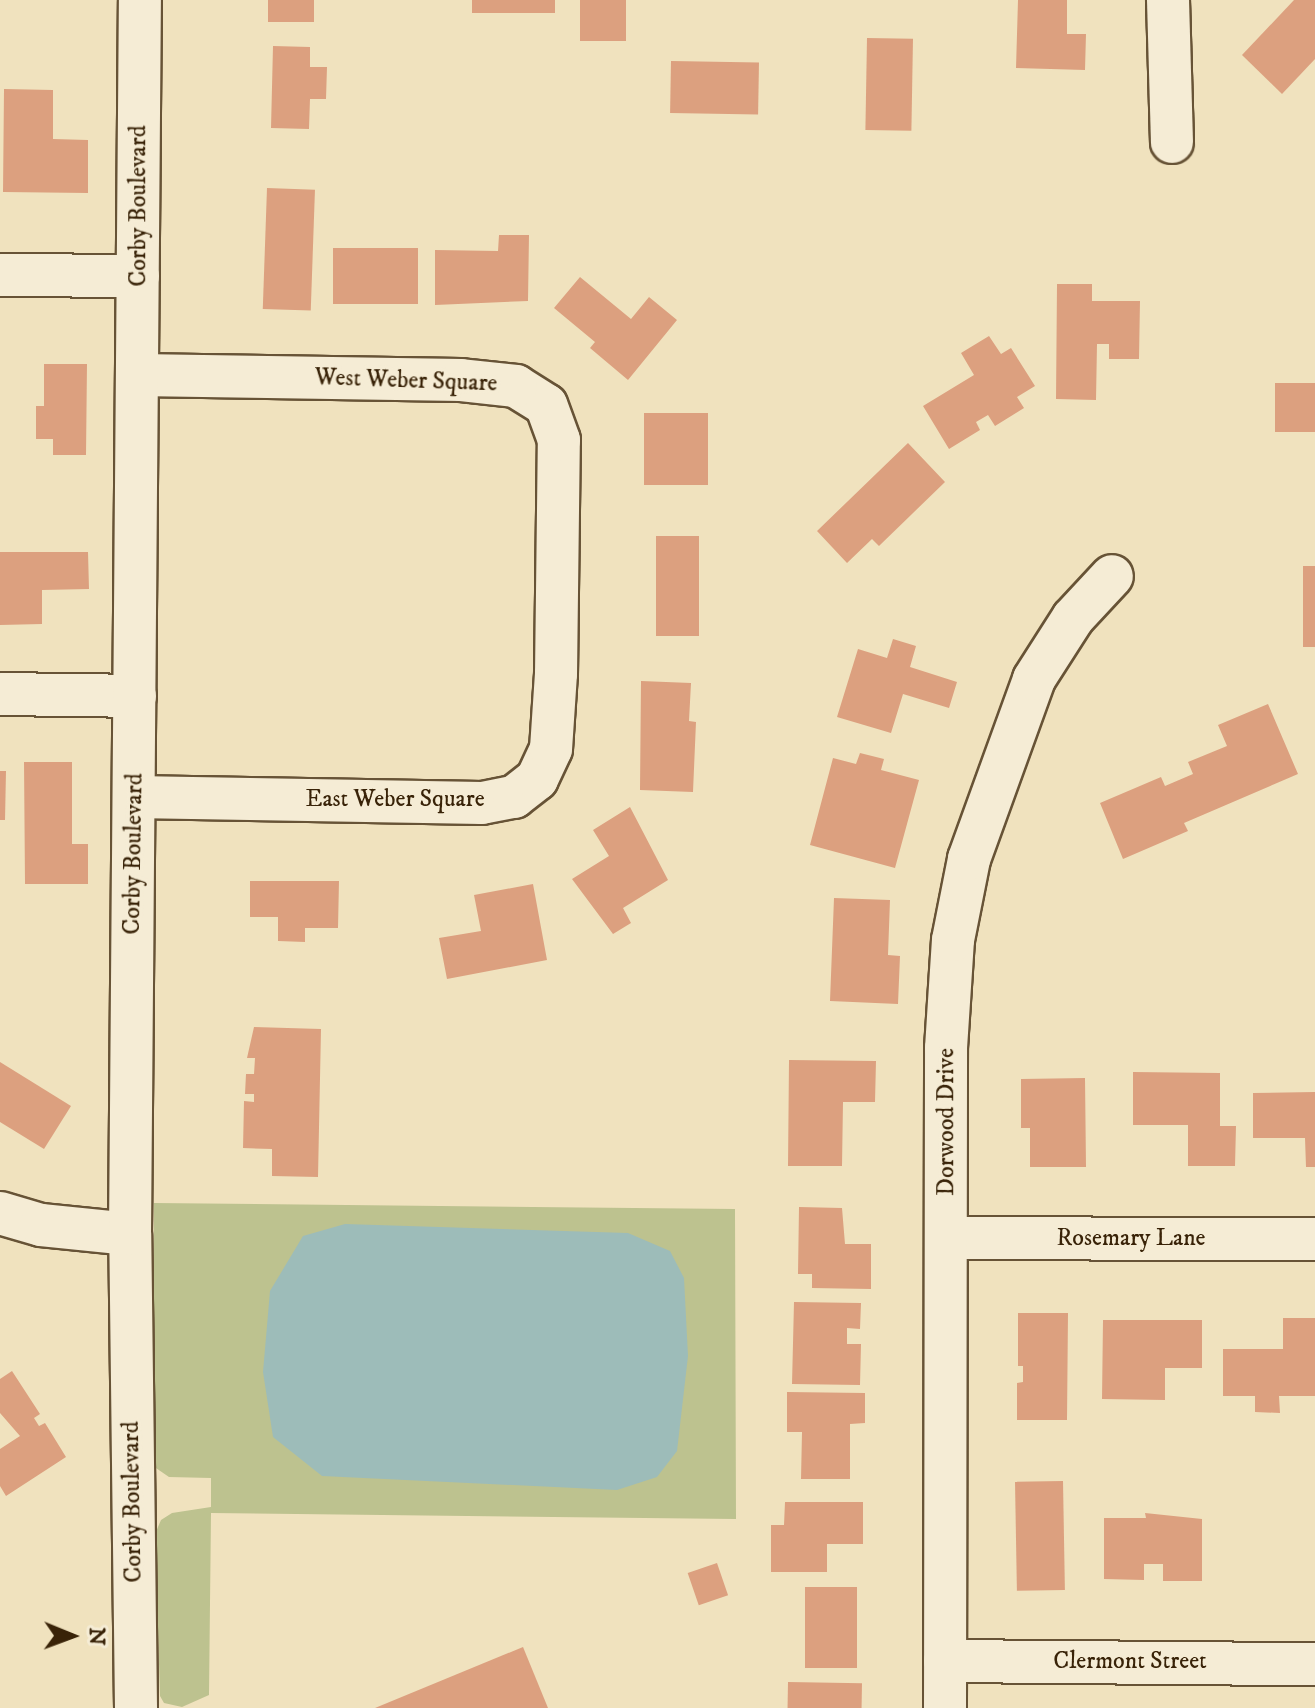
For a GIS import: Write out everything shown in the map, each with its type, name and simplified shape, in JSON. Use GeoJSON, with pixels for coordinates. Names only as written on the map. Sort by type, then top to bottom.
{"type":"FeatureCollection","features":[{"type":"Feature","properties":{"kind":"street","name":"Corby Boulevard"},"geometry":{"type":"LineString","coordinates":[[136,1708],[130,1234],[140,0]]}},
{"type":"Feature","properties":{"kind":"street"},"geometry":{"type":"LineString","coordinates":[[1168,0],[1172,142]]}},
{"type":"Feature","properties":{"kind":"street"},"geometry":{"type":"LineString","coordinates":[[0,275],[138,276]]}},
{"type":"Feature","properties":{"kind":"street","name":"West Weber Square"},"geometry":{"type":"LineString","coordinates":[[138,375],[461,380],[516,386],[546,405],[559,440],[557,574]]}},
{"type":"Feature","properties":{"kind":"street","name":"East Weber Square"},"geometry":{"type":"LineString","coordinates":[[134,797],[482,803],[514,797],[537,779],[551,749],[557,574]]}},
{"type":"Feature","properties":{"kind":"street","name":"Dorwood Drive"},"geometry":{"type":"LineString","coordinates":[[945,1708],[946,1048],[953,940],[969,859],[1034,679],[1073,618],[1112,576]]}},
{"type":"Feature","properties":{"kind":"street"},"geometry":{"type":"LineString","coordinates":[[0,694],[135,696]]}},
{"type":"Feature","properties":{"kind":"street"},"geometry":{"type":"LineString","coordinates":[[0,1213],[41,1225],[130,1234]]}},
{"type":"Feature","properties":{"kind":"street","name":"Rosemary Lane"},"geometry":{"type":"LineString","coordinates":[[947,1238],[1315,1239]]}},
{"type":"Feature","properties":{"kind":"street","name":"Clermont Street"},"geometry":{"type":"LineString","coordinates":[[945,1661],[1315,1664]]}},
{"type":"Feature","properties":{"kind":"green space"},"geometry":{"type":"Polygon","coordinates":[[[154,1203],[735,1209],[736,1519],[211,1513],[209,1695],[182,1707],[164,1703],[160,1696],[155,1534],[161,1520],[172,1513],[211,1507],[211,1478],[169,1477],[153,1466],[154,1203]]]}},
{"type":"Feature","properties":{"kind":"water"},"geometry":{"type":"Polygon","coordinates":[[[345,1224],[628,1233],[670,1251],[684,1278],[688,1356],[677,1451],[657,1477],[617,1490],[322,1476],[273,1437],[263,1372],[270,1291],[303,1236],[345,1224]]]}},
{"type":"Feature","properties":{"kind":"building"},"geometry":{"type":"Polygon","coordinates":[[[268,0],[314,0],[314,22],[268,22],[268,0]]]}},
{"type":"Feature","properties":{"kind":"building"},"geometry":{"type":"Polygon","coordinates":[[[472,0],[555,0],[555,13],[472,13],[472,0]]]}},
{"type":"Feature","properties":{"kind":"building"},"geometry":{"type":"Polygon","coordinates":[[[580,0],[626,0],[626,41],[580,41],[580,0]]]}},
{"type":"Feature","properties":{"kind":"building"},"geometry":{"type":"Polygon","coordinates":[[[1018,0],[1067,0],[1067,34],[1086,34],[1085,70],[1016,68],[1018,0]]]}},
{"type":"Feature","properties":{"kind":"building"},"geometry":{"type":"Polygon","coordinates":[[[1294,0],[1315,0],[1315,59],[1282,94],[1242,55],[1294,0]]]}},
{"type":"Feature","properties":{"kind":"building"},"geometry":{"type":"Polygon","coordinates":[[[867,38],[913,39],[911,131],[865,130],[867,38]]]}},
{"type":"Feature","properties":{"kind":"building"},"geometry":{"type":"Polygon","coordinates":[[[273,46],[310,47],[310,67],[327,67],[326,99],[310,99],[309,129],[271,128],[273,46]]]}},
{"type":"Feature","properties":{"kind":"building"},"geometry":{"type":"Polygon","coordinates":[[[671,61],[759,63],[758,115],[670,113],[671,61]]]}},
{"type":"Feature","properties":{"kind":"building"},"geometry":{"type":"Polygon","coordinates":[[[4,89],[53,90],[53,139],[88,140],[88,193],[3,192],[4,89]]]}},
{"type":"Feature","properties":{"kind":"building"},"geometry":{"type":"Polygon","coordinates":[[[267,188],[315,190],[311,311],[263,309],[267,188]]]}},
{"type":"Feature","properties":{"kind":"building"},"geometry":{"type":"Polygon","coordinates":[[[499,235],[529,235],[528,301],[435,305],[435,250],[498,251],[499,235]]]}},
{"type":"Feature","properties":{"kind":"building"},"geometry":{"type":"Polygon","coordinates":[[[333,248],[418,248],[418,304],[333,304],[333,248]]]}},
{"type":"Feature","properties":{"kind":"building"},"geometry":{"type":"Polygon","coordinates":[[[580,277],[631,319],[649,297],[677,320],[628,380],[590,348],[595,342],[554,308],[580,277]]]}},
{"type":"Feature","properties":{"kind":"building"},"geometry":{"type":"Polygon","coordinates":[[[1057,284],[1092,284],[1092,301],[1140,301],[1139,359],[1109,359],[1109,344],[1097,344],[1096,400],[1056,399],[1057,284]]]}},
{"type":"Feature","properties":{"kind":"building"},"geometry":{"type":"Polygon","coordinates":[[[989,336],[1001,354],[1011,348],[1035,386],[1017,397],[1024,408],[995,426],[988,415],[976,422],[980,430],[949,449],[923,406],[974,375],[961,353],[989,336]]]}},
{"type":"Feature","properties":{"kind":"building"},"geometry":{"type":"Polygon","coordinates":[[[44,364],[87,364],[86,455],[53,455],[53,439],[36,439],[36,406],[44,406],[44,364]]]}},
{"type":"Feature","properties":{"kind":"building"},"geometry":{"type":"Polygon","coordinates":[[[1275,383],[1315,383],[1315,432],[1275,432],[1275,383]]]}},
{"type":"Feature","properties":{"kind":"building"},"geometry":{"type":"Polygon","coordinates":[[[644,413],[708,413],[708,485],[644,485],[644,413]]]}},
{"type":"Feature","properties":{"kind":"building"},"geometry":{"type":"Polygon","coordinates":[[[908,443],[945,482],[879,546],[872,539],[847,563],[817,531],[908,443]]]}},
{"type":"Feature","properties":{"kind":"building"},"geometry":{"type":"Polygon","coordinates":[[[656,536],[699,536],[699,636],[656,636],[656,536]]]}},
{"type":"Feature","properties":{"kind":"building"},"geometry":{"type":"Polygon","coordinates":[[[0,552],[88,552],[89,589],[42,590],[42,624],[0,625],[0,552]]]}},
{"type":"Feature","properties":{"kind":"building"},"geometry":{"type":"Polygon","coordinates":[[[1303,566],[1315,566],[1315,647],[1303,647],[1303,566]]]}},
{"type":"Feature","properties":{"kind":"building"},"geometry":{"type":"Polygon","coordinates":[[[893,639],[916,646],[910,667],[957,682],[949,708],[903,694],[891,733],[837,717],[858,649],[887,658],[893,639]]]}},
{"type":"Feature","properties":{"kind":"building"},"geometry":{"type":"Polygon","coordinates":[[[641,681],[691,683],[689,721],[696,722],[693,792],[640,790],[641,681]]]}},
{"type":"Feature","properties":{"kind":"building"},"geometry":{"type":"Polygon","coordinates":[[[1268,704],[1298,774],[1184,823],[1188,831],[1123,859],[1100,803],[1161,777],[1165,786],[1193,774],[1188,762],[1227,746],[1218,725],[1268,704]]]}},
{"type":"Feature","properties":{"kind":"building"},"geometry":{"type":"Polygon","coordinates":[[[860,753],[884,759],[881,770],[919,780],[895,868],[810,845],[833,758],[856,764],[860,753]]]}},
{"type":"Feature","properties":{"kind":"building"},"geometry":{"type":"Polygon","coordinates":[[[24,762],[72,762],[72,844],[88,844],[88,884],[25,884],[24,762]]]}},
{"type":"Feature","properties":{"kind":"building"},"geometry":{"type":"Polygon","coordinates":[[[0,771],[6,771],[5,820],[0,820],[0,771]]]}},
{"type":"Feature","properties":{"kind":"building"},"geometry":{"type":"Polygon","coordinates":[[[630,807],[668,880],[623,908],[631,923],[613,934],[572,879],[609,856],[593,830],[630,807]]]}},
{"type":"Feature","properties":{"kind":"building"},"geometry":{"type":"Polygon","coordinates":[[[250,881],[339,881],[338,928],[305,928],[305,942],[278,941],[278,917],[250,917],[250,881]]]}},
{"type":"Feature","properties":{"kind":"building"},"geometry":{"type":"Polygon","coordinates":[[[533,884],[547,960],[447,979],[439,938],[481,931],[474,895],[533,884]]]}},
{"type":"Feature","properties":{"kind":"building"},"geometry":{"type":"Polygon","coordinates":[[[834,898],[890,900],[888,955],[900,956],[898,1004],[830,1001],[834,898]]]}},
{"type":"Feature","properties":{"kind":"building"},"geometry":{"type":"Polygon","coordinates":[[[254,1027],[321,1029],[318,1177],[272,1176],[272,1149],[243,1148],[244,1101],[254,1102],[254,1094],[245,1094],[246,1074],[254,1074],[255,1058],[247,1058],[254,1027]]]}},
{"type":"Feature","properties":{"kind":"building"},"geometry":{"type":"Polygon","coordinates":[[[789,1060],[876,1061],[875,1102],[843,1102],[842,1166],[788,1166],[789,1060]]]}},
{"type":"Feature","properties":{"kind":"building"},"geometry":{"type":"Polygon","coordinates":[[[0,1062],[71,1106],[44,1149],[0,1122],[0,1062]]]}},
{"type":"Feature","properties":{"kind":"building"},"geometry":{"type":"Polygon","coordinates":[[[1133,1072],[1220,1073],[1220,1126],[1236,1126],[1235,1166],[1188,1166],[1188,1125],[1133,1125],[1133,1072]]]}},
{"type":"Feature","properties":{"kind":"building"},"geometry":{"type":"Polygon","coordinates":[[[1085,1078],[1086,1167],[1030,1167],[1030,1128],[1021,1128],[1021,1079],[1085,1078]]]}},
{"type":"Feature","properties":{"kind":"building"},"geometry":{"type":"Polygon","coordinates":[[[1315,1092],[1315,1167],[1306,1167],[1305,1138],[1253,1138],[1253,1093],[1315,1092]]]}},
{"type":"Feature","properties":{"kind":"building"},"geometry":{"type":"Polygon","coordinates":[[[799,1207],[842,1208],[845,1244],[871,1244],[871,1289],[812,1288],[812,1274],[798,1274],[799,1207]]]}},
{"type":"Feature","properties":{"kind":"building"},"geometry":{"type":"Polygon","coordinates":[[[794,1302],[861,1303],[860,1329],[847,1328],[847,1344],[861,1344],[860,1385],[792,1384],[794,1302]]]}},
{"type":"Feature","properties":{"kind":"building"},"geometry":{"type":"Polygon","coordinates":[[[1018,1313],[1068,1313],[1067,1420],[1017,1420],[1017,1383],[1023,1382],[1023,1366],[1018,1366],[1018,1313]]]}},
{"type":"Feature","properties":{"kind":"building"},"geometry":{"type":"Polygon","coordinates":[[[1283,1318],[1315,1318],[1315,1396],[1279,1396],[1280,1413],[1255,1412],[1255,1396],[1223,1396],[1223,1349],[1283,1349],[1283,1318]]]}},
{"type":"Feature","properties":{"kind":"building"},"geometry":{"type":"Polygon","coordinates":[[[1103,1320],[1202,1320],[1202,1368],[1165,1368],[1165,1400],[1102,1399],[1103,1320]]]}},
{"type":"Feature","properties":{"kind":"building"},"geometry":{"type":"Polygon","coordinates":[[[12,1371],[40,1414],[34,1418],[39,1426],[45,1423],[66,1457],[6,1496],[0,1486],[0,1449],[20,1436],[0,1413],[0,1379],[12,1371]]]}},
{"type":"Feature","properties":{"kind":"building"},"geometry":{"type":"Polygon","coordinates":[[[787,1392],[865,1393],[865,1423],[850,1424],[850,1479],[801,1479],[802,1432],[787,1432],[787,1392]]]}},
{"type":"Feature","properties":{"kind":"building"},"geometry":{"type":"Polygon","coordinates":[[[1063,1481],[1065,1590],[1017,1591],[1015,1482],[1063,1481]]]}},
{"type":"Feature","properties":{"kind":"building"},"geometry":{"type":"Polygon","coordinates":[[[785,1502],[863,1502],[863,1544],[827,1544],[827,1572],[771,1572],[771,1525],[784,1525],[785,1502]]]}},
{"type":"Feature","properties":{"kind":"building"},"geometry":{"type":"Polygon","coordinates":[[[1145,1513],[1202,1519],[1202,1581],[1163,1581],[1163,1564],[1144,1564],[1144,1580],[1104,1579],[1104,1518],[1146,1518],[1145,1513]]]}},
{"type":"Feature","properties":{"kind":"building"},"geometry":{"type":"Polygon","coordinates":[[[717,1563],[728,1595],[699,1605],[688,1573],[717,1563]]]}},
{"type":"Feature","properties":{"kind":"building"},"geometry":{"type":"Polygon","coordinates":[[[805,1587],[857,1587],[857,1668],[805,1668],[805,1587]]]}},
{"type":"Feature","properties":{"kind":"building"},"geometry":{"type":"Polygon","coordinates":[[[523,1647],[548,1708],[375,1708],[523,1647]]]}},
{"type":"Feature","properties":{"kind":"building"},"geometry":{"type":"Polygon","coordinates":[[[788,1682],[862,1683],[862,1708],[788,1708],[788,1682]]]}}]}
